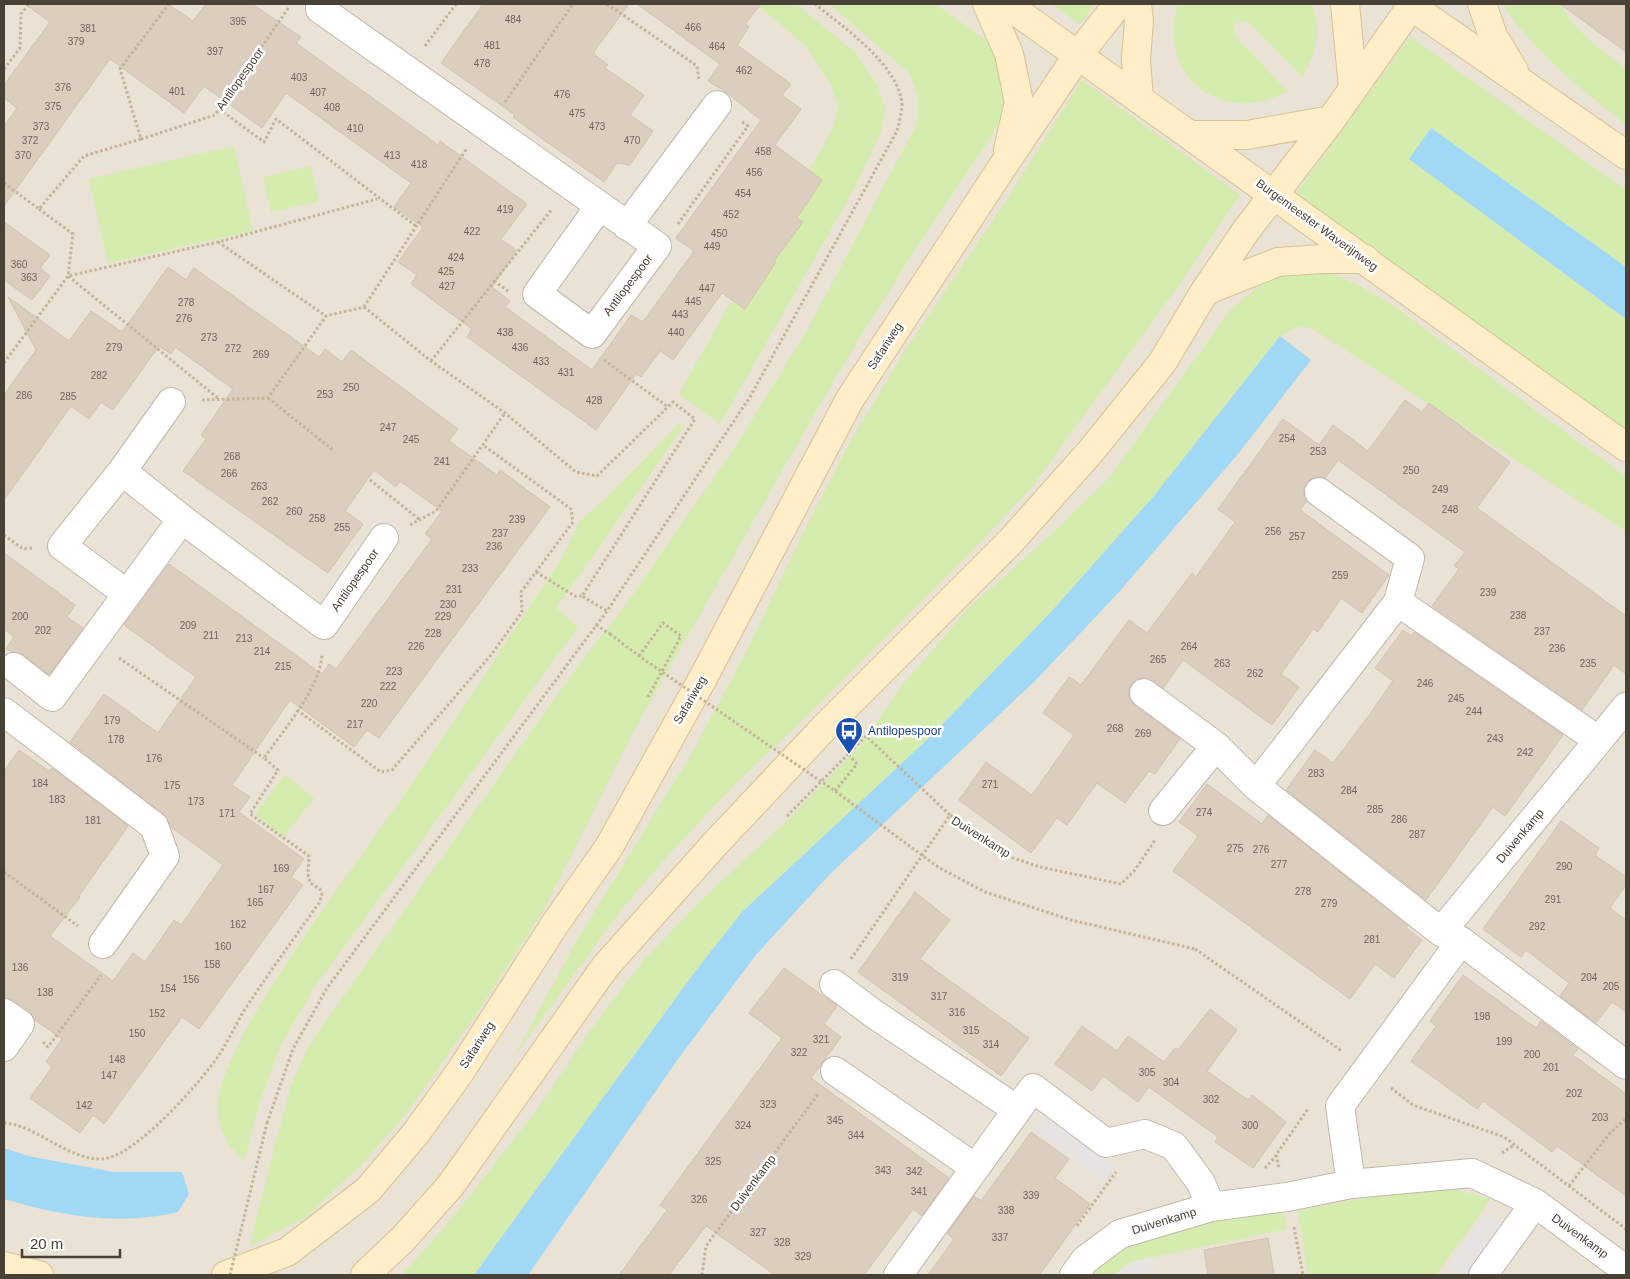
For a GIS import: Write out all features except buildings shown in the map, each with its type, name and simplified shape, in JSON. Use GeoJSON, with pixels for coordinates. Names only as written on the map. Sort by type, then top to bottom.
{"type":"FeatureCollection","features":[{"type":"Feature","properties":{"kind":"street","name":"Antilopespoor"},"geometry":{"type":"LineString","coordinates":[[320,4],[320,10],[657,246],[592,334],[537,294],[599,207]]}},
{"type":"Feature","properties":{"kind":"street"},"geometry":{"type":"LineString","coordinates":[[987,4],[1008,54],[1019,102],[1005,163]]}},
{"type":"Feature","properties":{"kind":"street","name":"Burgemeester Waverijnweg"},"geometry":{"type":"LineString","coordinates":[[1006,4],[1626,447]]}},
{"type":"Feature","properties":{"kind":"street","name":"Safariweg"},"geometry":{"type":"LineString","coordinates":[[226,1275],[287,1252],[368,1190],[416,1133],[460,1072],[555,924],[609,847],[707,669],[850,399],[1078,55],[1118,4]]}},
{"type":"Feature","properties":{"kind":"street"},"geometry":{"type":"LineString","coordinates":[[1137,4],[1139,21],[1136,59],[1139,99]]}},
{"type":"Feature","properties":{"kind":"street"},"geometry":{"type":"LineString","coordinates":[[1345,4],[1352,88]]}},
{"type":"Feature","properties":{"kind":"street"},"geometry":{"type":"LineString","coordinates":[[366,1275],[403,1239],[450,1184],[605,967],[733,825],[824,728],[1011,541],[1092,451],[1162,363],[1205,291],[1273,193],[1331,120],[1411,4],[1626,155]]}},
{"type":"Feature","properties":{"kind":"street"},"geometry":{"type":"LineString","coordinates":[[1482,4],[1493,36],[1520,80]]}},
{"type":"Feature","properties":{"kind":"street"},"geometry":{"type":"LineString","coordinates":[[627,226],[717,105]]}},
{"type":"Feature","properties":{"kind":"street"},"geometry":{"type":"LineString","coordinates":[[1190,135],[1247,135],[1331,120]]}},
{"type":"Feature","properties":{"kind":"street"},"geometry":{"type":"LineString","coordinates":[[1205,291],[1278,262],[1321,259],[1365,259]]}},
{"type":"Feature","properties":{"kind":"street"},"geometry":{"type":"LineString","coordinates":[[126,593],[62,546],[122,471],[171,402]]}},
{"type":"Feature","properties":{"kind":"street","name":"Antilopespoor"},"geometry":{"type":"LineString","coordinates":[[122,471],[182,519],[324,624],[384,538]]}},
{"type":"Feature","properties":{"kind":"street"},"geometry":{"type":"LineString","coordinates":[[1256,786],[1398,602],[1410,558],[1319,492]]}},
{"type":"Feature","properties":{"kind":"street"},"geometry":{"type":"LineString","coordinates":[[30,732],[52,697],[126,593],[182,519]]}},
{"type":"Feature","properties":{"kind":"street"},"geometry":{"type":"LineString","coordinates":[[1398,602],[1598,740]]}},
{"type":"Feature","properties":{"kind":"street"},"geometry":{"type":"LineString","coordinates":[[7,670],[52,697]]}},
{"type":"Feature","properties":{"kind":"street"},"geometry":{"type":"LineString","coordinates":[[1144,693],[1216,746],[1256,786],[1451,937],[1626,1065]]}},
{"type":"Feature","properties":{"kind":"street","name":"Duivenkamp"},"geometry":{"type":"LineString","coordinates":[[1351,1184],[1340,1106],[1451,937],[1598,740],[1626,706]]}},
{"type":"Feature","properties":{"kind":"street"},"geometry":{"type":"LineString","coordinates":[[4,712],[154,826],[166,856],[103,944]]}},
{"type":"Feature","properties":{"kind":"street"},"geometry":{"type":"LineString","coordinates":[[1163,811],[1216,746]]}},
{"type":"Feature","properties":{"kind":"street"},"geometry":{"type":"LineString","coordinates":[[834,984],[874,1014],[1016,1109]]}},
{"type":"Feature","properties":{"kind":"street"},"geometry":{"type":"LineString","coordinates":[[4,1047],[12,1018]]}},
{"type":"Feature","properties":{"kind":"street"},"geometry":{"type":"LineString","coordinates":[[835,1071],[974,1167]]}},
{"type":"Feature","properties":{"kind":"street","name":"Duivenkamp"},"geometry":{"type":"LineString","coordinates":[[898,1275],[974,1167],[1033,1088],[1106,1143],[1145,1134],[1174,1146],[1201,1183],[1211,1207]]}},
{"type":"Feature","properties":{"kind":"street","name":"Duivenkamp"},"geometry":{"type":"LineString","coordinates":[[1074,1275],[1086,1260],[1120,1234],[1211,1207],[1287,1197],[1351,1184],[1472,1173],[1535,1203],[1626,1270]]}},
{"type":"Feature","properties":{"kind":"street"},"geometry":{"type":"LineString","coordinates":[[1483,1275],[1535,1203]]}},
{"type":"Feature","properties":{"kind":"street"},"geometry":{"type":"LineString","coordinates":[[4,1266],[39,1275]]}},
{"type":"Feature","properties":{"kind":"path"},"geometry":{"type":"LineString","coordinates":[[4,69],[20,48],[21,14],[29,4]]}},
{"type":"Feature","properties":{"kind":"path"},"geometry":{"type":"LineString","coordinates":[[141,139],[120,69],[169,4]]}},
{"type":"Feature","properties":{"kind":"path","name":"Antilopespoor"},"geometry":{"type":"LineString","coordinates":[[39,209],[84,156],[215,115],[292,4]]}},
{"type":"Feature","properties":{"kind":"path"},"geometry":{"type":"LineString","coordinates":[[407,70],[456,4]]}},
{"type":"Feature","properties":{"kind":"path"},"geometry":{"type":"LineString","coordinates":[[268,398],[326,316],[364,307],[416,226],[573,4]]}},
{"type":"Feature","properties":{"kind":"path"},"geometry":{"type":"LineString","coordinates":[[230,1275],[267,1123],[293,1049],[327,988],[607,611],[750,398],[898,131],[902,105],[897,85],[874,54],[815,4]]}},
{"type":"Feature","properties":{"kind":"path"},"geometry":{"type":"LineString","coordinates":[[219,109],[264,142],[276,120],[377,199],[416,226]]}},
{"type":"Feature","properties":{"kind":"path"},"geometry":{"type":"LineString","coordinates":[[4,183],[73,234],[68,276],[4,363]]}},
{"type":"Feature","properties":{"kind":"path"},"geometry":{"type":"LineString","coordinates":[[430,361],[571,187]]}},
{"type":"Feature","properties":{"kind":"path"},"geometry":{"type":"LineString","coordinates":[[68,276],[218,242],[377,199]]}},
{"type":"Feature","properties":{"kind":"path"},"geometry":{"type":"LineString","coordinates":[[218,242],[326,316]]}},
{"type":"Feature","properties":{"kind":"path"},"geometry":{"type":"LineString","coordinates":[[68,276],[219,399]]}},
{"type":"Feature","properties":{"kind":"path"},"geometry":{"type":"LineString","coordinates":[[364,307],[430,361],[505,413],[576,472],[597,476],[673,402],[695,419],[582,596]]}},
{"type":"Feature","properties":{"kind":"path"},"geometry":{"type":"LineString","coordinates":[[650,395],[668,407]]}},
{"type":"Feature","properties":{"kind":"path"},"geometry":{"type":"LineString","coordinates":[[171,402],[268,398],[333,450]]}},
{"type":"Feature","properties":{"kind":"path","name":"Antilopespoor"},"geometry":{"type":"LineString","coordinates":[[384,538],[436,512],[505,413]]}},
{"type":"Feature","properties":{"kind":"path"},"geometry":{"type":"LineString","coordinates":[[297,710],[381,772],[392,770],[491,655],[522,612],[521,592],[573,522],[571,510],[482,445]]}},
{"type":"Feature","properties":{"kind":"path"},"geometry":{"type":"LineString","coordinates":[[370,480],[420,520]]}},
{"type":"Feature","properties":{"kind":"path"},"geometry":{"type":"LineString","coordinates":[[536,572],[575,596],[582,596],[607,611]]}},
{"type":"Feature","properties":{"kind":"path"},"geometry":{"type":"LineString","coordinates":[[639,656],[663,623],[681,636],[648,697]]}},
{"type":"Feature","properties":{"kind":"path"},"geometry":{"type":"LineString","coordinates":[[264,758],[297,710],[321,669],[324,624]]}},
{"type":"Feature","properties":{"kind":"path"},"geometry":{"type":"LineString","coordinates":[[596,625],[835,791],[938,867],[986,892],[1071,920],[1195,949],[1366,1068],[1413,1105],[1504,1137],[1626,1228]]}},
{"type":"Feature","properties":{"kind":"path"},"geometry":{"type":"LineString","coordinates":[[4,1123],[14,1123],[67,1150],[102,1159],[118,1155],[137,1143],[164,1116],[218,1055],[244,1010],[319,903],[322,895],[320,890],[310,883],[308,874],[309,856],[250,814],[278,770],[264,758],[93,640]]}},
{"type":"Feature","properties":{"kind":"path"},"geometry":{"type":"LineString","coordinates":[[781,822],[866,736],[950,815]]}},
{"type":"Feature","properties":{"kind":"path"},"geometry":{"type":"LineString","coordinates":[[835,791],[857,764],[849,755]]}},
{"type":"Feature","properties":{"kind":"path","name":"Duivenkamp"},"geometry":{"type":"LineString","coordinates":[[834,984],[950,815],[1007,856],[1040,867],[1121,884],[1135,870],[1160,832],[1163,811]]}},
{"type":"Feature","properties":{"kind":"path"},"geometry":{"type":"LineString","coordinates":[[4,872],[116,954],[48,1047],[12,1018]]}},
{"type":"Feature","properties":{"kind":"path","name":"Duivenkamp"},"geometry":{"type":"LineString","coordinates":[[702,1275],[706,1246],[835,1071]]}},
{"type":"Feature","properties":{"kind":"path"},"geometry":{"type":"LineString","coordinates":[[1303,1275],[1287,1197],[1276,1155],[1313,1102]]}},
{"type":"Feature","properties":{"kind":"path"},"geometry":{"type":"LineString","coordinates":[[1569,1186],[1610,1133],[1626,1119]]}},
{"type":"Feature","properties":{"kind":"path"},"geometry":{"type":"LineString","coordinates":[[1074,1231],[1117,1170]]}},
{"type":"Feature","properties":{"kind":"shaded area"},"geometry":{"type":"Polygon","coordinates":[[[4,4],[1626,4],[1626,1275],[4,1275],[4,4]]]}},
{"type":"Feature","properties":{"kind":"shaded area"},"geometry":{"type":"Polygon","coordinates":[[[1045,1113],[1116,1166],[1103,1183],[1033,1129],[1045,1113]]]}},
{"type":"Feature","properties":{"kind":"shaded area"},"geometry":{"type":"Polygon","coordinates":[[[1487,1211],[1505,1224],[1468,1275],[1455,1275],[1445,1268],[1487,1211]]]}},
{"type":"Feature","properties":{"kind":"shaded area"},"geometry":{"type":"Polygon","coordinates":[[[1153,1257],[1154,1275],[1114,1275],[1130,1262],[1153,1257]]]}},
{"type":"Feature","properties":{"kind":"green space"},"geometry":{"type":"Polygon","coordinates":[[[756,4],[796,4],[856,53],[877,85],[885,108],[881,132],[854,189],[720,424],[679,394],[729,305],[776,237],[805,178],[834,127],[838,106],[830,83],[806,46],[756,4]]]}},
{"type":"Feature","properties":{"kind":"green space"},"geometry":{"type":"Polygon","coordinates":[[[829,4],[935,4],[987,41],[1000,63],[1005,82],[1003,115],[989,140],[918,245],[839,371],[635,728],[543,911],[475,1016],[406,1114],[364,1162],[306,1217],[249,1247],[290,1088],[309,1045],[575,670],[630,599],[741,438],[810,325],[917,124],[918,95],[909,73],[829,4]]]}},
{"type":"Feature","properties":{"kind":"green space"},"geometry":{"type":"Polygon","coordinates":[[[1051,4],[1094,4],[1080,24],[1051,4]]]}},
{"type":"Feature","properties":{"kind":"green space"},"geometry":{"type":"Polygon","coordinates":[[[1178,4],[1312,4],[1317,33],[1314,50],[1307,68],[1302,77],[1247,21],[1239,22],[1234,27],[1237,38],[1287,91],[1263,101],[1240,103],[1218,98],[1200,88],[1186,72],[1176,53],[1173,30],[1178,4]]]}},
{"type":"Feature","properties":{"kind":"green space"},"geometry":{"type":"Polygon","coordinates":[[[1503,4],[1561,4],[1581,32],[1626,69],[1626,124],[1575,84],[1543,54],[1515,22],[1503,4]]]}},
{"type":"Feature","properties":{"kind":"green space"},"geometry":{"type":"Polygon","coordinates":[[[1410,37],[1626,190],[1626,267],[1431,128],[1409,159],[1626,319],[1626,429],[1295,195],[1410,37]]]}},
{"type":"Feature","properties":{"kind":"green space"},"geometry":{"type":"Polygon","coordinates":[[[1082,80],[1240,195],[1176,289],[1031,488],[973,550],[813,710],[735,784],[672,851],[621,910],[514,1057],[576,942],[692,753],[747,650],[797,545],[849,444],[904,352],[1005,202],[1082,80]]]}},
{"type":"Feature","properties":{"kind":"green space"},"geometry":{"type":"Polygon","coordinates":[[[234,146],[253,231],[108,263],[89,179],[234,146]]]}},
{"type":"Feature","properties":{"kind":"green space"},"geometry":{"type":"Polygon","coordinates":[[[311,166],[319,201],[271,212],[263,177],[311,166]]]}},
{"type":"Feature","properties":{"kind":"green space"},"geometry":{"type":"Polygon","coordinates":[[[1291,272],[1331,273],[1365,289],[1395,307],[1626,477],[1626,531],[1313,329],[1301,326],[1280,336],[1153,497],[1051,612],[930,737],[742,912],[694,973],[474,1275],[402,1275],[449,1222],[537,1110],[592,1028],[644,960],[702,899],[787,821],[860,746],[905,682],[969,608],[1047,538],[1110,477],[1232,308],[1261,285],[1291,272]]]}},
{"type":"Feature","properties":{"kind":"green space"},"geometry":{"type":"Polygon","coordinates":[[[679,424],[684,426],[556,608],[578,627],[313,989],[280,1047],[260,1101],[244,1161],[229,1145],[224,1135],[218,1105],[219,1094],[227,1069],[253,1017],[303,939],[432,754],[562,558],[580,521],[605,499],[679,424]]]}},
{"type":"Feature","properties":{"kind":"green space"},"geometry":{"type":"Polygon","coordinates":[[[285,775],[314,798],[284,837],[255,814],[285,775]]]}},
{"type":"Feature","properties":{"kind":"green space"},"geometry":{"type":"Polygon","coordinates":[[[1450,1188],[1491,1199],[1436,1275],[1308,1275],[1298,1210],[1399,1192],[1450,1188]]]}},
{"type":"Feature","properties":{"kind":"green space"},"geometry":{"type":"Polygon","coordinates":[[[1283,1212],[1287,1229],[1130,1262],[1114,1275],[1092,1275],[1108,1259],[1129,1246],[1153,1236],[1207,1223],[1283,1212]]]}},
{"type":"Feature","properties":{"kind":"water"},"geometry":{"type":"Polygon","coordinates":[[[1431,128],[1626,267],[1626,319],[1409,159],[1431,128]]]}},
{"type":"Feature","properties":{"kind":"water"},"geometry":{"type":"Polygon","coordinates":[[[1280,336],[1311,360],[1238,454],[1119,592],[1036,680],[830,874],[755,956],[678,1059],[528,1275],[474,1275],[694,973],[742,912],[930,737],[1051,612],[1153,497],[1280,336]]]}},
{"type":"Feature","properties":{"kind":"water"},"geometry":{"type":"Polygon","coordinates":[[[4,1148],[28,1156],[114,1172],[182,1172],[189,1194],[178,1212],[134,1218],[90,1217],[25,1205],[4,1199],[4,1148]]]}},
{"type":"Feature","properties":{"kind":"place","name":"Antilopespoor"},"geometry":{"type":"Point","coordinates":[849,755]}}]}
